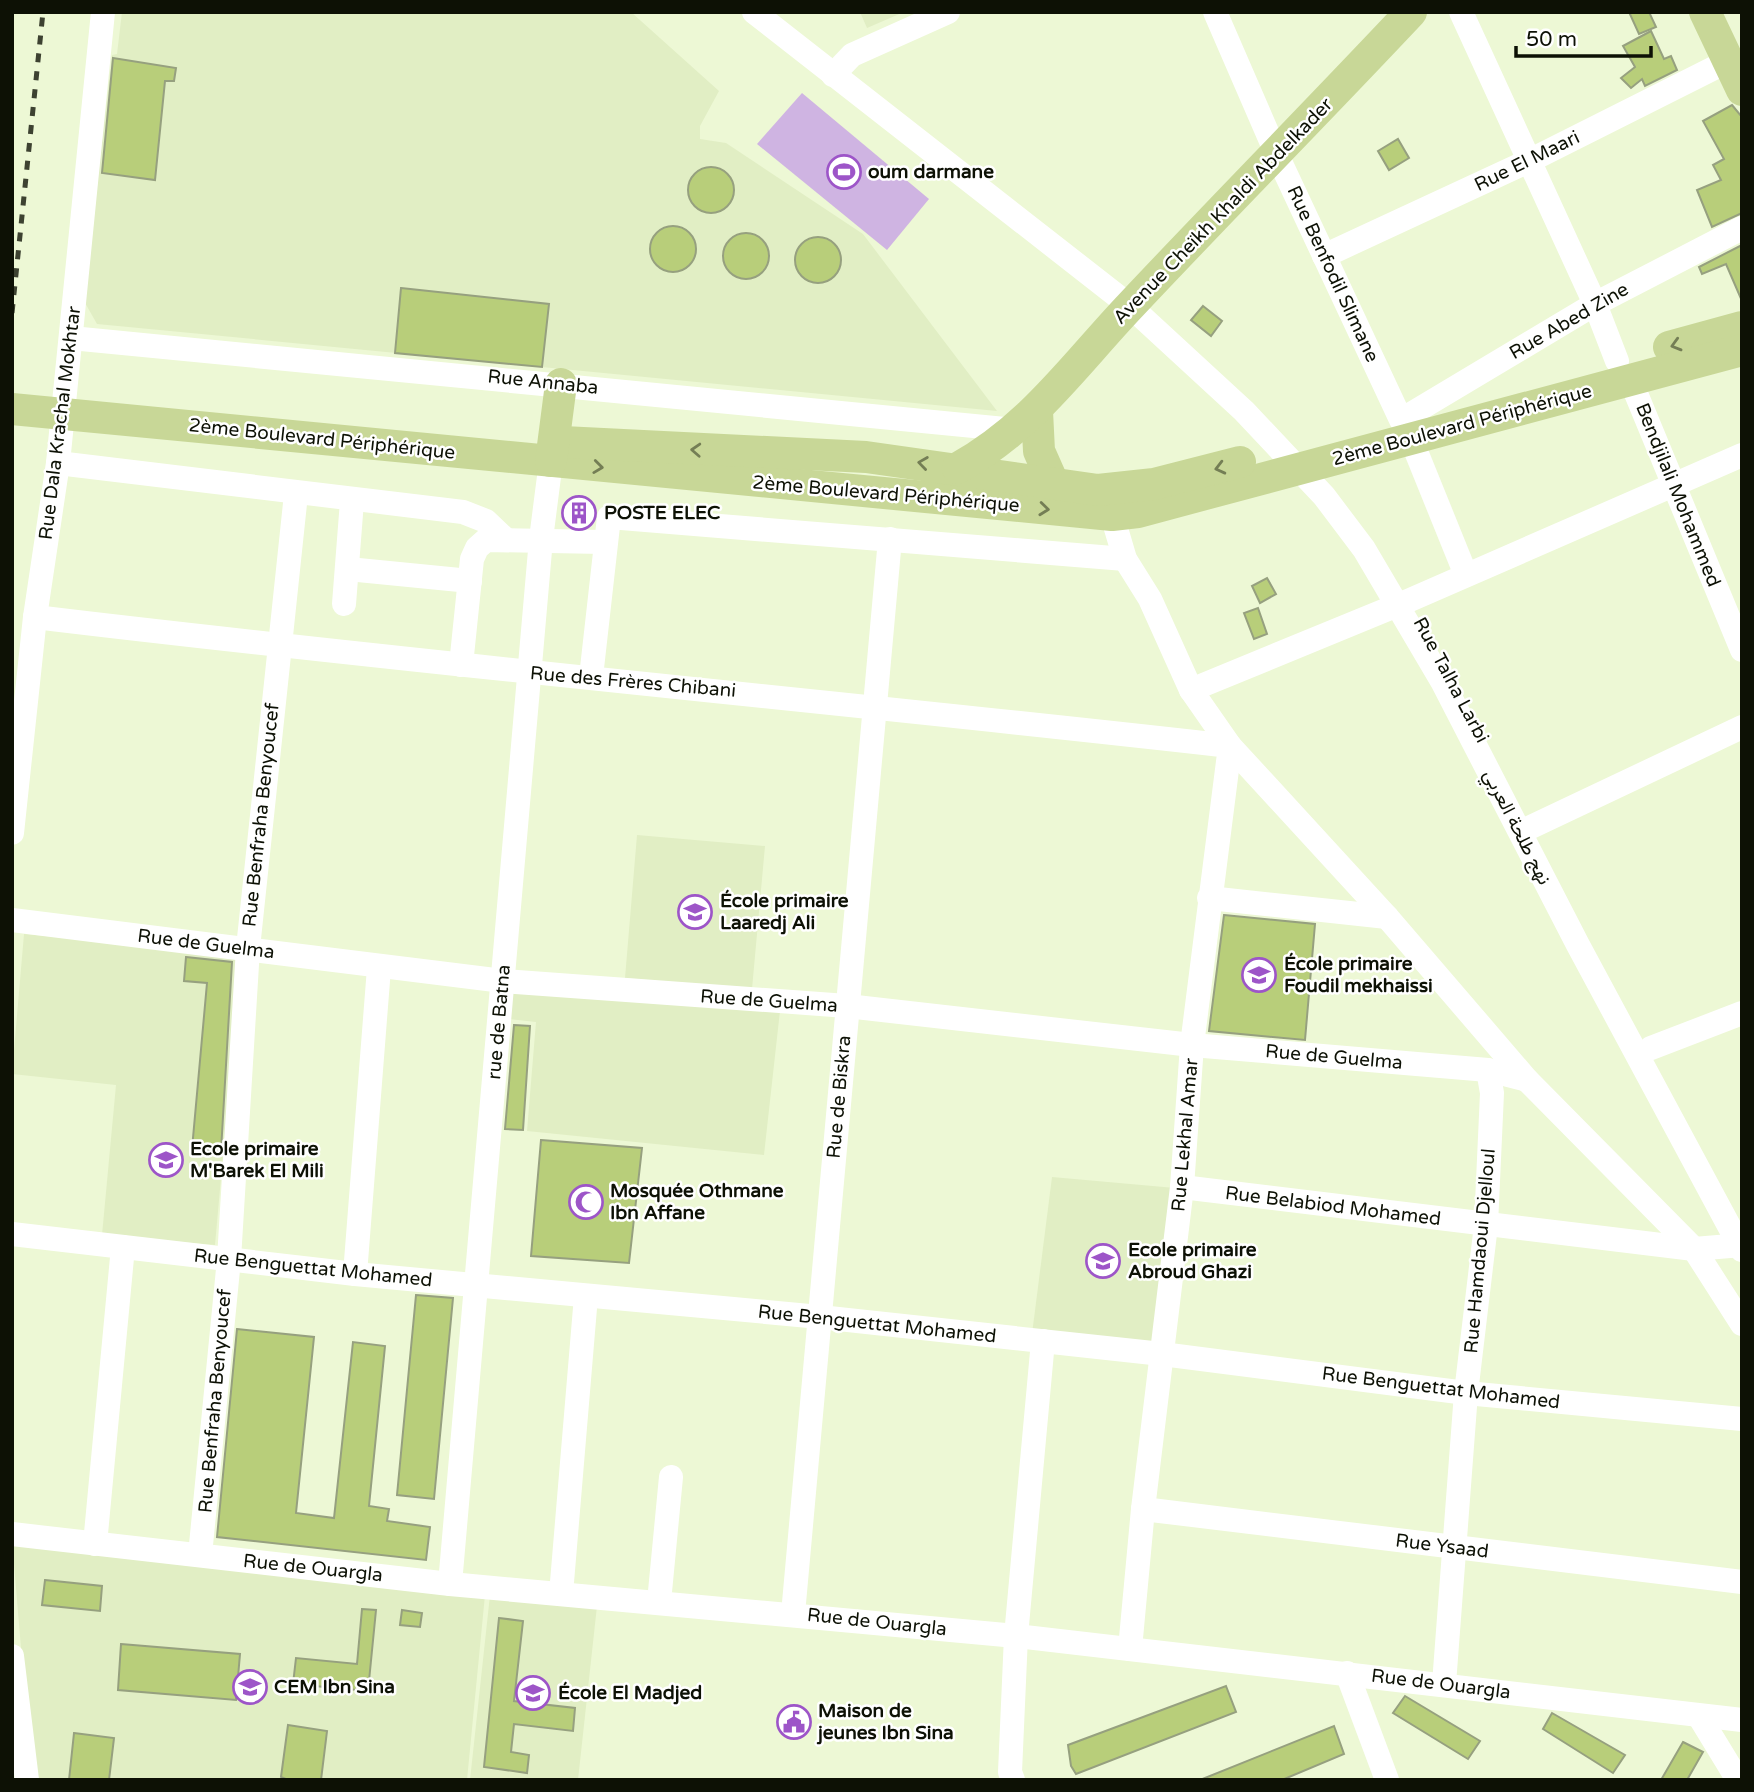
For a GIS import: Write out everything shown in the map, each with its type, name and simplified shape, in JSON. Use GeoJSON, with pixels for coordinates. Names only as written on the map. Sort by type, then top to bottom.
{"type":"FeatureCollection","features":[{"type":"Feature","properties":{"kind":"main road","name":"Avenue Cheïkh Khaldi Abdelkader"},"geometry":{"type":"LineString","coordinates":[[958,468],[1026,421],[1130,306],[1411,12]]}},
{"type":"Feature","properties":{"kind":"main road"},"geometry":{"type":"LineString","coordinates":[[1710,14],[1727,61],[1742,90]]}},
{"type":"Feature","properties":{"kind":"main road","name":"2ème Boulevard Périphérique"},"geometry":{"type":"LineString","coordinates":[[12,409],[115,410],[552,452],[1112,515],[1138,512],[1296,459],[1624,370],[1742,327]]}},
{"type":"Feature","properties":{"kind":"main road","name":"2ème Boulevard Périphérique"},"geometry":{"type":"LineString","coordinates":[[1624,370],[1742,350]]}},
{"type":"Feature","properties":{"kind":"main road"},"geometry":{"type":"LineString","coordinates":[[552,452],[561,384]]}},
{"type":"Feature","properties":{"kind":"main road","name":"2ème Boulevard Périphérique"},"geometry":{"type":"LineString","coordinates":[[12,391],[115,410]]}},
{"type":"Feature","properties":{"kind":"main road"},"geometry":{"type":"LineString","coordinates":[[1026,421],[1054,485]]}},
{"type":"Feature","properties":{"kind":"main road","name":"2ème Boulevard Périphérique"},"geometry":{"type":"LineString","coordinates":[[552,452],[866,457],[958,468],[1054,485],[1114,490],[1296,459]]}},
{"type":"Feature","properties":{"kind":"street","name":"Rue Dala Krachal Mokhtar"},"geometry":{"type":"LineString","coordinates":[[12,833],[35,617],[58,463],[103,12]]}},
{"type":"Feature","properties":{"kind":"street"},"geometry":{"type":"LineString","coordinates":[[754,12],[1130,306],[1296,459]]}},
{"type":"Feature","properties":{"kind":"street"},"geometry":{"type":"LineString","coordinates":[[832,75],[852,55],[948,12]]}},
{"type":"Feature","properties":{"kind":"street","name":"Rue Benfodil Slimane"},"geometry":{"type":"LineString","coordinates":[[1215,12],[1277,155],[1406,429],[1466,575]]}},
{"type":"Feature","properties":{"kind":"street","name":"Bendjilali Mohammed"},"geometry":{"type":"LineString","coordinates":[[1461,12],[1595,304],[1742,650]]}},
{"type":"Feature","properties":{"kind":"street","name":"Rue El Maari"},"geometry":{"type":"LineString","coordinates":[[1324,256],[1531,160],[1727,61]]}},
{"type":"Feature","properties":{"kind":"street","name":"Rue Abed Zine"},"geometry":{"type":"LineString","coordinates":[[1406,429],[1595,304],[1742,228]]}},
{"type":"Feature","properties":{"kind":"street","name":"Rue Annaba"},"geometry":{"type":"LineString","coordinates":[[71,338],[561,384],[1026,421]]}},
{"type":"Feature","properties":{"kind":"street","name":"rue de Batna"},"geometry":{"type":"LineString","coordinates":[[450,1584],[541,539],[552,452]]}},
{"type":"Feature","properties":{"kind":"street"},"geometry":{"type":"LineString","coordinates":[[1191,690],[1404,602],[1742,455]]}},
{"type":"Feature","properties":{"kind":"street","name":"نهج طلحة العربي"},"geometry":{"type":"LineString","coordinates":[[1296,459],[1404,602],[1741,1241]]}},
{"type":"Feature","properties":{"kind":"street"},"geometry":{"type":"LineString","coordinates":[[58,463],[352,501],[463,512],[486,521],[505,538]]}},
{"type":"Feature","properties":{"kind":"street","name":"Rue Benfraha Benyoucef"},"geometry":{"type":"LineString","coordinates":[[200,1555],[229,1259],[248,948],[296,494]]}},
{"type":"Feature","properties":{"kind":"street"},"geometry":{"type":"LineString","coordinates":[[344,604],[352,501]]}},
{"type":"Feature","properties":{"kind":"street"},"geometry":{"type":"LineString","coordinates":[[1112,515],[1125,559],[1150,598],[1191,690],[1230,746],[1387,916],[1527,1080],[1694,1249],[1742,1324]]}},
{"type":"Feature","properties":{"kind":"street"},"geometry":{"type":"LineString","coordinates":[[592,677],[604,542],[609,517],[1125,559]]}},
{"type":"Feature","properties":{"kind":"street"},"geometry":{"type":"LineString","coordinates":[[461,665],[470,581],[478,548],[486,540],[505,538],[604,542]]}},
{"type":"Feature","properties":{"kind":"street","name":"Rue de Biskra"},"geometry":{"type":"LineString","coordinates":[[793,1614],[890,539]]}},
{"type":"Feature","properties":{"kind":"street"},"geometry":{"type":"LineString","coordinates":[[348,569],[470,581]]}},
{"type":"Feature","properties":{"kind":"street","name":"Rue Talha Larbi"},"geometry":{"type":"LineString","coordinates":[[1404,602],[1650,1048],[1741,1241]]}},
{"type":"Feature","properties":{"kind":"street","name":"Rue des Frères Chibani"},"geometry":{"type":"LineString","coordinates":[[35,617],[279,646],[874,706],[1230,746]]}},
{"type":"Feature","properties":{"kind":"street"},"geometry":{"type":"LineString","coordinates":[[1529,828],[1742,727]]}},
{"type":"Feature","properties":{"kind":"street","name":"Rue Lekhal Amar"},"geometry":{"type":"LineString","coordinates":[[1130,1649],[1143,1508],[1182,1187],[1192,1045],[1230,746]]}},
{"type":"Feature","properties":{"kind":"street"},"geometry":{"type":"LineString","coordinates":[[1209,898],[1387,916]]}},
{"type":"Feature","properties":{"kind":"street","name":"Rue de Guelma"},"geometry":{"type":"LineString","coordinates":[[12,920],[248,948],[379,968],[503,981],[847,1006],[1192,1045],[1488,1070],[1527,1080]]}},
{"type":"Feature","properties":{"kind":"street"},"geometry":{"type":"LineString","coordinates":[[355,1274],[379,968]]}},
{"type":"Feature","properties":{"kind":"street"},"geometry":{"type":"LineString","coordinates":[[1650,1048],[1742,1013]]}},
{"type":"Feature","properties":{"kind":"street","name":"Rue Hamdaoui Djelloul"},"geometry":{"type":"LineString","coordinates":[[1444,1684],[1466,1393],[1486,1225],[1492,1093],[1488,1070]]}},
{"type":"Feature","properties":{"kind":"street","name":"Rue Belabiod Mohamed"},"geometry":{"type":"LineString","coordinates":[[1182,1187],[1694,1249],[1741,1241]]}},
{"type":"Feature","properties":{"kind":"street","name":"Rue Benguettat Mohamed"},"geometry":{"type":"LineString","coordinates":[[12,1234],[355,1274],[820,1317],[1162,1354],[1466,1393],[1742,1419]]}},
{"type":"Feature","properties":{"kind":"street"},"geometry":{"type":"LineString","coordinates":[[96,1544],[123,1247]]}},
{"type":"Feature","properties":{"kind":"street"},"geometry":{"type":"LineString","coordinates":[[561,1594],[586,1296]]}},
{"type":"Feature","properties":{"kind":"street"},"geometry":{"type":"LineString","coordinates":[[1016,1777],[1016,1636],[1043,1341]]}},
{"type":"Feature","properties":{"kind":"street"},"geometry":{"type":"LineString","coordinates":[[659,1602],[671,1477]]}},
{"type":"Feature","properties":{"kind":"street","name":"Rue Ysaad"},"geometry":{"type":"LineString","coordinates":[[1143,1508],[1742,1582]]}},
{"type":"Feature","properties":{"kind":"street","name":"Rue de Ouargla"},"geometry":{"type":"LineString","coordinates":[[12,1534],[450,1584],[1016,1636],[1742,1720]]}},
{"type":"Feature","properties":{"kind":"street"},"geometry":{"type":"LineString","coordinates":[[12,1656],[27,1780]]}},
{"type":"Feature","properties":{"kind":"street"},"geometry":{"type":"LineString","coordinates":[[1347,1673],[1387,1780]]}},
{"type":"Feature","properties":{"kind":"street"},"geometry":{"type":"LineString","coordinates":[[1699,1716],[1738,1780]]}},
{"type":"Feature","properties":{"kind":"street"},"geometry":{"type":"LineString","coordinates":[[12,1758],[23,1732]]}},
{"type":"Feature","properties":{"kind":"shaded area"},"geometry":{"type":"Polygon","coordinates":[[[122,12],[631,12],[719,91],[700,126],[700,139],[726,143],[863,234],[997,411],[97,324],[84,301],[112,55],[117,54],[122,12]]]}},
{"type":"Feature","properties":{"kind":"shaded area"},"geometry":{"type":"Polygon","coordinates":[[[860,12],[904,12],[867,28],[860,12]]]}},
{"type":"Feature","properties":{"kind":"shaded area","name":"oum darmane"},"geometry":{"type":"Polygon","coordinates":[[[802,93],[929,199],[887,250],[757,144],[802,93]]]}},
{"type":"Feature","properties":{"kind":"shaded area","name":"École primaire Laaredj Ali"},"geometry":{"type":"Polygon","coordinates":[[[637,835],[765,846],[752,989],[625,978],[637,835]]]}},
{"type":"Feature","properties":{"kind":"shaded area","name":"Ecole primaire M'Barek El Mili"},"geometry":{"type":"Polygon","coordinates":[[[24,934],[241,954],[215,1245],[102,1235],[116,1085],[12,1074],[24,934]]]}},
{"type":"Feature","properties":{"kind":"shaded area"},"geometry":{"type":"Polygon","coordinates":[[[512,989],[780,1011],[764,1155],[527,1131],[536,1022],[509,1019],[512,989]]]}},
{"type":"Feature","properties":{"kind":"shaded area","name":"Ecole primaire Abroud Ghazi"},"geometry":{"type":"Polygon","coordinates":[[[1052,1177],[1175,1188],[1155,1346],[1032,1334],[1052,1177]]]}},
{"type":"Feature","properties":{"kind":"shaded area","name":"CEM Ibn Sina"},"geometry":{"type":"Polygon","coordinates":[[[12,1540],[485,1595],[467,1780],[32,1780],[12,1540]]]}},
{"type":"Feature","properties":{"kind":"shaded area","name":"École El Madjed"},"geometry":{"type":"Polygon","coordinates":[[[490,1595],[597,1606],[578,1780],[470,1780],[490,1595]]]}},
{"type":"Feature","properties":{"kind":"building"},"geometry":{"type":"Polygon","coordinates":[[[1629,12],[1649,12],[1656,27],[1639,34],[1629,12]]]}},
{"type":"Feature","properties":{"kind":"building"},"geometry":{"type":"Polygon","coordinates":[[[1651,31],[1664,59],[1671,56],[1677,70],[1645,86],[1642,79],[1631,88],[1621,78],[1635,67],[1623,46],[1651,31]]]}},
{"type":"Feature","properties":{"kind":"building"},"geometry":{"type":"Polygon","coordinates":[[[113,58],[176,68],[174,81],[165,81],[155,180],[102,173],[113,58]]]}},
{"type":"Feature","properties":{"kind":"building"},"geometry":{"type":"Polygon","coordinates":[[[1732,105],[1742,117],[1742,213],[1712,227],[1697,190],[1721,180],[1713,165],[1724,159],[1703,121],[1732,105]]]}},
{"type":"Feature","properties":{"kind":"building"},"geometry":{"type":"Polygon","coordinates":[[[1398,139],[1409,158],[1389,170],[1378,151],[1398,139]]]}},
{"type":"Feature","properties":{"kind":"building"},"geometry":{"type":"Polygon","coordinates":[[[711,167],[727,174],[734,190],[727,206],[711,213],[695,206],[688,190],[695,174],[711,167]]]}},
{"type":"Feature","properties":{"kind":"building"},"geometry":{"type":"Polygon","coordinates":[[[673,226],[689,233],[696,249],[689,265],[673,272],[657,265],[650,249],[657,233],[673,226]]]}},
{"type":"Feature","properties":{"kind":"building"},"geometry":{"type":"Polygon","coordinates":[[[746,233],[762,240],[769,256],[762,272],[746,279],[730,272],[723,256],[730,240],[746,233]]]}},
{"type":"Feature","properties":{"kind":"building"},"geometry":{"type":"Polygon","coordinates":[[[818,237],[827,238],[834,244],[840,251],[840,269],[834,276],[827,282],[818,283],[809,282],[802,276],[796,269],[795,260],[796,251],[802,244],[809,238],[818,237]]]}},
{"type":"Feature","properties":{"kind":"building"},"geometry":{"type":"Polygon","coordinates":[[[1742,245],[1742,301],[1726,264],[1702,274],[1699,267],[1742,245]]]}},
{"type":"Feature","properties":{"kind":"building"},"geometry":{"type":"Polygon","coordinates":[[[401,288],[549,304],[542,367],[395,353],[401,288]]]}},
{"type":"Feature","properties":{"kind":"building"},"geometry":{"type":"Polygon","coordinates":[[[1203,306],[1222,321],[1211,336],[1191,320],[1203,306]]]}},
{"type":"Feature","properties":{"kind":"building","name":"POSTE ELEC"},"geometry":{"type":"Polygon","coordinates":[[[572,500],[587,501],[586,525],[571,524],[572,500]]]}},
{"type":"Feature","properties":{"kind":"building"},"geometry":{"type":"Polygon","coordinates":[[[1267,578],[1276,594],[1260,603],[1252,586],[1267,578]]]}},
{"type":"Feature","properties":{"kind":"building"},"geometry":{"type":"Polygon","coordinates":[[[1258,608],[1267,634],[1254,639],[1244,613],[1258,608]]]}},
{"type":"Feature","properties":{"kind":"building","name":"École primaire Foudil mekhaissi"},"geometry":{"type":"Polygon","coordinates":[[[1224,915],[1315,924],[1305,1040],[1209,1031],[1224,915]]]}},
{"type":"Feature","properties":{"kind":"building"},"geometry":{"type":"Polygon","coordinates":[[[186,957],[232,962],[221,1151],[192,1149],[207,983],[184,981],[186,957]]]}},
{"type":"Feature","properties":{"kind":"building"},"geometry":{"type":"Polygon","coordinates":[[[514,1025],[530,1026],[523,1130],[505,1129],[514,1025]]]}},
{"type":"Feature","properties":{"kind":"building","name":"Mosquée Othmane Ibn Affane"},"geometry":{"type":"Polygon","coordinates":[[[541,1140],[642,1148],[629,1263],[531,1256],[541,1140]]]}},
{"type":"Feature","properties":{"kind":"building"},"geometry":{"type":"Polygon","coordinates":[[[416,1295],[453,1298],[434,1499],[397,1495],[416,1295]]]}},
{"type":"Feature","properties":{"kind":"building"},"geometry":{"type":"Polygon","coordinates":[[[237,1329],[314,1337],[296,1513],[334,1518],[353,1342],[385,1346],[369,1506],[389,1509],[387,1521],[430,1527],[426,1560],[217,1537],[237,1329]]]}},
{"type":"Feature","properties":{"kind":"building"},"geometry":{"type":"Polygon","coordinates":[[[45,1580],[102,1586],[100,1611],[42,1605],[45,1580]]]}},
{"type":"Feature","properties":{"kind":"building"},"geometry":{"type":"Polygon","coordinates":[[[362,1609],[376,1610],[368,1691],[293,1684],[296,1658],[357,1664],[362,1609]]]}},
{"type":"Feature","properties":{"kind":"building"},"geometry":{"type":"Polygon","coordinates":[[[402,1610],[422,1613],[420,1627],[400,1625],[402,1610]]]}},
{"type":"Feature","properties":{"kind":"building"},"geometry":{"type":"Polygon","coordinates":[[[499,1618],[523,1621],[514,1701],[575,1708],[573,1731],[514,1724],[511,1752],[529,1755],[527,1773],[484,1767],[499,1618]]]}},
{"type":"Feature","properties":{"kind":"building"},"geometry":{"type":"Polygon","coordinates":[[[121,1644],[240,1654],[236,1700],[118,1690],[121,1644]]]}},
{"type":"Feature","properties":{"kind":"building"},"geometry":{"type":"Polygon","coordinates":[[[1226,1686],[1236,1712],[1076,1774],[1071,1766],[1068,1745],[1226,1686]]]}},
{"type":"Feature","properties":{"kind":"building"},"geometry":{"type":"Polygon","coordinates":[[[1405,1696],[1480,1741],[1468,1759],[1393,1713],[1405,1696]]]}},
{"type":"Feature","properties":{"kind":"building"},"geometry":{"type":"Polygon","coordinates":[[[1552,1713],[1625,1755],[1613,1773],[1543,1729],[1552,1713]]]}},
{"type":"Feature","properties":{"kind":"building"},"geometry":{"type":"Polygon","coordinates":[[[288,1725],[327,1731],[321,1780],[288,1780],[281,1777],[288,1725]]]}},
{"type":"Feature","properties":{"kind":"building"},"geometry":{"type":"Polygon","coordinates":[[[1334,1726],[1344,1754],[1282,1780],[1200,1780],[1334,1726]]]}},
{"type":"Feature","properties":{"kind":"building"},"geometry":{"type":"Polygon","coordinates":[[[74,1733],[114,1738],[109,1780],[69,1780],[74,1733]]]}},
{"type":"Feature","properties":{"kind":"building"},"geometry":{"type":"Polygon","coordinates":[[[1683,1742],[1703,1752],[1687,1780],[1661,1780],[1683,1742]]]}},
{"type":"Feature","properties":{"kind":"railway"},"geometry":{"type":"LineString","coordinates":[[12,313],[43,12]]}},
{"type":"Feature","properties":{"kind":"place","name":"oum darmane"},"geometry":{"type":"Point","coordinates":[844,172]}},
{"type":"Feature","properties":{"kind":"place","name":"POSTE ELEC"},"geometry":{"type":"Point","coordinates":[579,513]}},
{"type":"Feature","properties":{"kind":"place","name":"École primaire Laaredj Ali"},"geometry":{"type":"Point","coordinates":[695,912]}},
{"type":"Feature","properties":{"kind":"place","name":"École primaire Foudil mekhaissi"},"geometry":{"type":"Point","coordinates":[1259,975]}},
{"type":"Feature","properties":{"kind":"place","name":"Ecole primaire M'Barek El Mili"},"geometry":{"type":"Point","coordinates":[166,1160]}},
{"type":"Feature","properties":{"kind":"place","name":"Mosquée Othmane Ibn Affane"},"geometry":{"type":"Point","coordinates":[586,1202]}},
{"type":"Feature","properties":{"kind":"place","name":"Ecole primaire Abroud Ghazi"},"geometry":{"type":"Point","coordinates":[1103,1261]}},
{"type":"Feature","properties":{"kind":"place","name":"CEM Ibn Sina"},"geometry":{"type":"Point","coordinates":[250,1687]}},
{"type":"Feature","properties":{"kind":"place","name":"École El Madjed"},"geometry":{"type":"Point","coordinates":[533,1693]}},
{"type":"Feature","properties":{"kind":"place","name":"Maison de jeunes Ibn Sina"},"geometry":{"type":"Point","coordinates":[794,1722]}}]}
